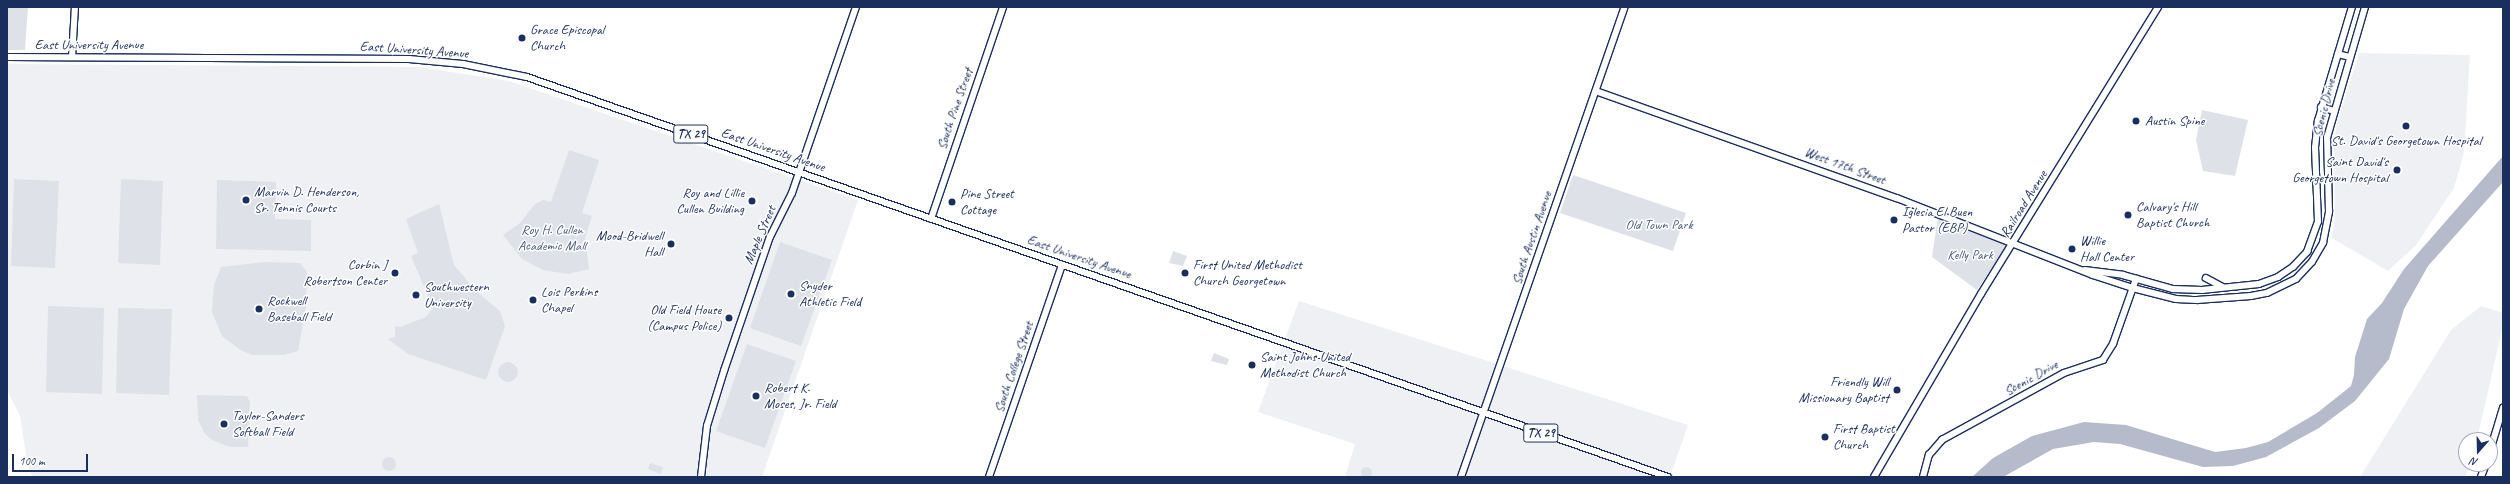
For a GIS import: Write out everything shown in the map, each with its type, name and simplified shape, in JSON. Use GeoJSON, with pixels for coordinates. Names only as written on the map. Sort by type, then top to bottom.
{"type":"FeatureCollection","features":[{"type":"Feature","properties":{"kind":"main road","name":"East University Avenue"},"geometry":{"type":"LineString","coordinates":[[7,57],[409,59],[463,64],[527,77],[1484,412]]}},
{"type":"Feature","properties":{"kind":"main road","name":"TX 29"},"geometry":{"type":"LineString","coordinates":[[1484,412],[1668,477]]}},
{"type":"Feature","properties":{"kind":"street"},"geometry":{"type":"LineString","coordinates":[[72,57],[75,7]]}},
{"type":"Feature","properties":{"kind":"street","name":"Maple Street"},"geometry":{"type":"LineString","coordinates":[[701,477],[707,426],[724,370],[770,237],[792,193],[800,172],[856,7]]}},
{"type":"Feature","properties":{"kind":"street","name":"South Pine Street"},"geometry":{"type":"LineString","coordinates":[[931,218],[1003,7]]}},
{"type":"Feature","properties":{"kind":"street","name":"South Austin Avenue"},"geometry":{"type":"LineString","coordinates":[[1461,477],[1625,7]]}},
{"type":"Feature","properties":{"kind":"street","name":"Railroad Avenue"},"geometry":{"type":"LineString","coordinates":[[1874,477],[1947,352],[2158,7]]}},
{"type":"Feature","properties":{"kind":"street","name":"Scenic Drive"},"geometry":{"type":"LineString","coordinates":[[1923,477],[1929,455],[1942,440],[2064,373],[2103,360],[2113,344],[2136,279],[2173,289],[2202,290],[2230,288],[2259,284],[2278,277],[2293,267],[2306,252],[2318,222],[2315,148],[2321,107],[2352,7]]}},
{"type":"Feature","properties":{"kind":"street","name":"Scenic Drive"},"geometry":{"type":"LineString","coordinates":[[2133,288],[2176,299],[2198,300],[2267,293],[2296,279],[2319,252],[2326,233],[2329,212],[2327,149],[2334,111],[2365,7]]}},
{"type":"Feature","properties":{"kind":"street"},"geometry":{"type":"LineString","coordinates":[[2338,54],[2350,57]]}},
{"type":"Feature","properties":{"kind":"street","name":"West 17th Street"},"geometry":{"type":"LineString","coordinates":[[1596,91],[1848,180],[2133,288]]}},
{"type":"Feature","properties":{"kind":"street"},"geometry":{"type":"LineString","coordinates":[[2321,107],[2334,111]]}},
{"type":"Feature","properties":{"kind":"street"},"geometry":{"type":"LineString","coordinates":[[2315,148],[2327,149]]}},
{"type":"Feature","properties":{"kind":"street","name":"South College Street"},"geometry":{"type":"LineString","coordinates":[[989,477],[1062,264]]}},
{"type":"Feature","properties":{"kind":"street","name":"West 17th Street"},"geometry":{"type":"LineString","coordinates":[[2083,270],[2123,275],[2136,279]]}},
{"type":"Feature","properties":{"kind":"street"},"geometry":{"type":"LineString","coordinates":[[2206,278],[2219,286],[2230,288]]}},
{"type":"Feature","properties":{"kind":"street"},"geometry":{"type":"LineString","coordinates":[[2496,432],[2503,408]]}},
{"type":"Feature","properties":{"kind":"shaded area","name":"Saint David's Georgetown Hospital"},"geometry":{"type":"Polygon","coordinates":[[[2359,53],[2470,55],[2464,152],[2454,188],[2416,245],[2388,271],[2332,238],[2335,219],[2334,141],[2337,123],[2359,53]]]}},
{"type":"Feature","properties":{"kind":"shaded area","name":"Southwestern University"},"geometry":{"type":"Polygon","coordinates":[[[7,64],[419,67],[509,81],[858,200],[762,477],[33,477],[28,467],[20,416],[7,390],[7,64]]]}},
{"type":"Feature","properties":{"kind":"shaded area"},"geometry":{"type":"Polygon","coordinates":[[[1299,301],[1688,425],[1670,477],[1345,477],[1355,444],[1258,412],[1299,301]]]}},
{"type":"Feature","properties":{"kind":"shaded area"},"geometry":{"type":"Polygon","coordinates":[[[2481,306],[2503,313],[2503,325],[2479,432],[2458,432],[2458,472],[2467,472],[2465,477],[2360,477],[2451,330],[2481,306]]]}},
{"type":"Feature","properties":{"kind":"green space"},"geometry":{"type":"Polygon","coordinates":[[[7,7],[28,7],[25,50],[7,50],[7,7]]]}},
{"type":"Feature","properties":{"kind":"green space"},"geometry":{"type":"Polygon","coordinates":[[[2202,110],[2248,120],[2235,176],[2203,171],[2196,140],[2202,110]]]}},
{"type":"Feature","properties":{"kind":"green space","name":"Roy H. Cullen Academic Mall"},"geometry":{"type":"Polygon","coordinates":[[[569,150],[599,160],[582,213],[592,216],[585,238],[589,269],[568,274],[543,270],[522,259],[503,235],[520,223],[535,204],[543,200],[551,202],[569,150]]]}},
{"type":"Feature","properties":{"kind":"green space","name":"Old Town Park"},"geometry":{"type":"Polygon","coordinates":[[[1573,175],[1686,213],[1673,251],[1560,213],[1573,175]]]}},
{"type":"Feature","properties":{"kind":"green space"},"geometry":{"type":"Polygon","coordinates":[[[14,179],[59,181],[55,268],[11,266],[14,179]]]}},
{"type":"Feature","properties":{"kind":"green space"},"geometry":{"type":"Polygon","coordinates":[[[121,179],[163,181],[160,265],[118,263],[121,179]]]}},
{"type":"Feature","properties":{"kind":"green space","name":"Marvin D. Henderson, Sr. Tennis Courts"},"geometry":{"type":"Polygon","coordinates":[[[217,180],[276,182],[275,219],[311,220],[311,251],[216,249],[217,180]]]}},
{"type":"Feature","properties":{"kind":"green space"},"geometry":{"type":"Polygon","coordinates":[[[439,204],[454,265],[477,292],[500,311],[505,326],[486,380],[408,354],[388,339],[395,337],[395,326],[400,327],[426,317],[433,308],[411,256],[418,253],[406,219],[439,204]]]}},
{"type":"Feature","properties":{"kind":"green space","name":"Kelly Park"},"geometry":{"type":"Polygon","coordinates":[[[1938,217],[2008,243],[1977,290],[1932,257],[1938,217]]]}},
{"type":"Feature","properties":{"kind":"green space","name":"Snyder Athletic Field"},"geometry":{"type":"Polygon","coordinates":[[[780,242],[832,260],[801,346],[750,328],[780,242]]]}},
{"type":"Feature","properties":{"kind":"green space"},"geometry":{"type":"Polygon","coordinates":[[[1173,251],[1187,256],[1183,266],[1169,263],[1173,251]]]}},
{"type":"Feature","properties":{"kind":"green space","name":"Rockwell Baseball Field"},"geometry":{"type":"Polygon","coordinates":[[[266,262],[300,263],[307,272],[306,307],[298,351],[284,355],[253,355],[240,350],[222,336],[212,312],[214,285],[221,267],[266,262]]]}},
{"type":"Feature","properties":{"kind":"green space"},"geometry":{"type":"Polygon","coordinates":[[[48,306],[104,308],[102,394],[46,392],[48,306]]]}},
{"type":"Feature","properties":{"kind":"green space"},"geometry":{"type":"Polygon","coordinates":[[[118,308],[172,309],[169,395],[116,393],[118,308]]]}},
{"type":"Feature","properties":{"kind":"green space","name":"Robert K. Moses, Jr. Field"},"geometry":{"type":"Polygon","coordinates":[[[747,344],[796,361],[765,448],[716,431],[747,344]]]}},
{"type":"Feature","properties":{"kind":"green space"},"geometry":{"type":"Polygon","coordinates":[[[1214,353],[1229,359],[1227,365],[1211,361],[1214,353]]]}},
{"type":"Feature","properties":{"kind":"green space"},"geometry":{"type":"Polygon","coordinates":[[[508,362],[515,365],[518,372],[515,379],[508,382],[501,379],[498,372],[501,365],[508,362]]]}},
{"type":"Feature","properties":{"kind":"green space","name":"Taylor-Sanders Softball Field"},"geometry":{"type":"Polygon","coordinates":[[[197,395],[247,396],[250,402],[248,447],[230,447],[212,440],[205,434],[198,420],[197,395]]]}},
{"type":"Feature","properties":{"kind":"green space"},"geometry":{"type":"Polygon","coordinates":[[[389,457],[394,459],[396,464],[394,469],[389,471],[384,469],[382,464],[384,459],[389,457]]]}},
{"type":"Feature","properties":{"kind":"green space"},"geometry":{"type":"Polygon","coordinates":[[[650,463],[663,467],[661,474],[648,469],[650,463]]]}},
{"type":"Feature","properties":{"kind":"green space"},"geometry":{"type":"Polygon","coordinates":[[[1366,466],[1370,468],[1372,472],[1370,476],[1366,478],[1362,476],[1360,472],[1362,468],[1366,466]]]}},
{"type":"Feature","properties":{"kind":"water"},"geometry":{"type":"Polygon","coordinates":[[[2503,156],[2503,182],[2428,266],[2404,309],[2389,359],[2355,401],[2319,428],[2266,457],[2233,466],[2203,467],[2120,444],[2094,442],[2053,449],[2003,477],[1972,477],[1993,458],[2032,436],[2084,422],[2126,425],[2215,452],[2246,448],[2268,442],[2317,413],[2351,386],[2354,375],[2355,357],[2367,319],[2382,303],[2404,269],[2503,156]]]}},
{"type":"Feature","properties":{"kind":"place","name":"Grace Episcopal Church"},"geometry":{"type":"Point","coordinates":[522,38]}},
{"type":"Feature","properties":{"kind":"place","name":"Austin Spine"},"geometry":{"type":"Point","coordinates":[2136,121]}},
{"type":"Feature","properties":{"kind":"place","name":"St. David's Georgetown Hospital"},"geometry":{"type":"Point","coordinates":[2406,126]}},
{"type":"Feature","properties":{"kind":"place","name":"Saint David's Georgetown Hospital"},"geometry":{"type":"Point","coordinates":[2397,170]}},
{"type":"Feature","properties":{"kind":"place","name":"Marvin D. Henderson, Sr. Tennis Courts"},"geometry":{"type":"Point","coordinates":[246,200]}},
{"type":"Feature","properties":{"kind":"place","name":"Roy and Lillie Cullen Building"},"geometry":{"type":"Point","coordinates":[752,201]}},
{"type":"Feature","properties":{"kind":"place","name":"Pine Street Cottage"},"geometry":{"type":"Point","coordinates":[952,202]}},
{"type":"Feature","properties":{"kind":"place","name":"Calvary's Hill Baptist Church"},"geometry":{"type":"Point","coordinates":[2128,215]}},
{"type":"Feature","properties":{"kind":"place","name":"Iglesia El Buen Pastor (EBP)"},"geometry":{"type":"Point","coordinates":[1894,220]}},
{"type":"Feature","properties":{"kind":"place","name":"Mood-Bridwell Hall"},"geometry":{"type":"Point","coordinates":[671,244]}},
{"type":"Feature","properties":{"kind":"place","name":"Willie Hall Center"},"geometry":{"type":"Point","coordinates":[2072,249]}},
{"type":"Feature","properties":{"kind":"place","name":"Corbin J Robertson Center"},"geometry":{"type":"Point","coordinates":[395,273]}},
{"type":"Feature","properties":{"kind":"place","name":"First United Methodist Church Georgetown"},"geometry":{"type":"Point","coordinates":[1185,273]}},
{"type":"Feature","properties":{"kind":"place","name":"Snyder Athletic Field"},"geometry":{"type":"Point","coordinates":[791,294]}},
{"type":"Feature","properties":{"kind":"place","name":"Southwestern University"},"geometry":{"type":"Point","coordinates":[416,295]}},
{"type":"Feature","properties":{"kind":"place","name":"Lois Perkins Chapel"},"geometry":{"type":"Point","coordinates":[533,300]}},
{"type":"Feature","properties":{"kind":"place","name":"Rockwell Baseball Field"},"geometry":{"type":"Point","coordinates":[259,309]}},
{"type":"Feature","properties":{"kind":"place","name":"Old Field House (Campus Police)"},"geometry":{"type":"Point","coordinates":[729,318]}},
{"type":"Feature","properties":{"kind":"place","name":"Saint Johns United Methodist Church"},"geometry":{"type":"Point","coordinates":[1252,365]}},
{"type":"Feature","properties":{"kind":"place","name":"Friendly Will Missionary Baptist"},"geometry":{"type":"Point","coordinates":[1897,390]}},
{"type":"Feature","properties":{"kind":"place","name":"Robert K. Moses, Jr. Field"},"geometry":{"type":"Point","coordinates":[756,396]}},
{"type":"Feature","properties":{"kind":"place","name":"Taylor-Sanders Softball Field"},"geometry":{"type":"Point","coordinates":[224,424]}},
{"type":"Feature","properties":{"kind":"place","name":"First Baptist Church"},"geometry":{"type":"Point","coordinates":[1825,437]}}]}
